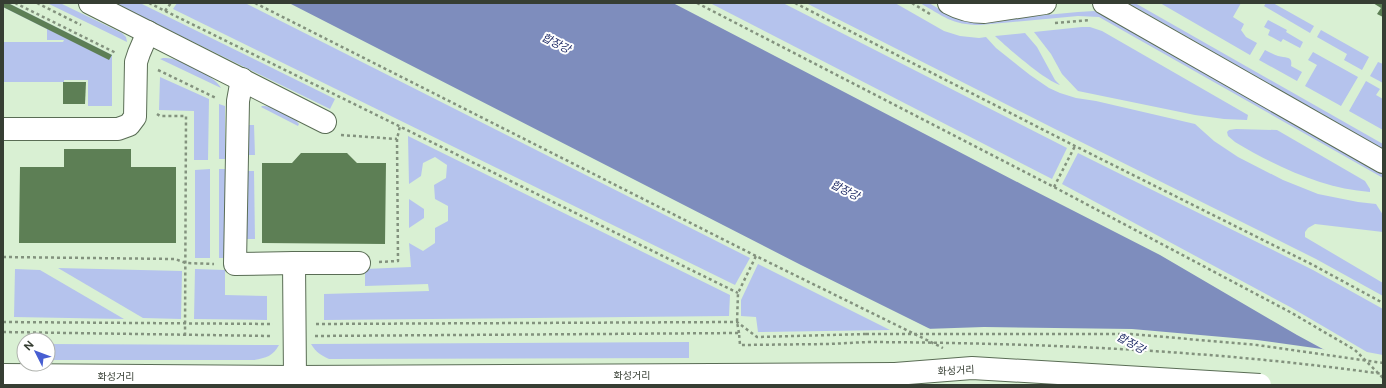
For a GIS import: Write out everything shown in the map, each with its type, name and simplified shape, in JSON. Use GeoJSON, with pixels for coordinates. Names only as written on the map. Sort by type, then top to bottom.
{"type":"FeatureCollection","features":[{"type":"Feature","properties":{"kind":"street"},"geometry":{"type":"LineString","coordinates":[[90,3],[325,122]]}},
{"type":"Feature","properties":{"kind":"street"},"geometry":{"type":"LineString","coordinates":[[940,9],[957,8],[984,12],[1045,3]]}},
{"type":"Feature","properties":{"kind":"street"},"geometry":{"type":"LineString","coordinates":[[1100,12],[1383,162]]}},
{"type":"Feature","properties":{"kind":"street"},"geometry":{"type":"LineString","coordinates":[[3,129],[118,129],[129,125],[135,116],[136,62],[148,32]]}},
{"type":"Feature","properties":{"kind":"street"},"geometry":{"type":"LineString","coordinates":[[242,79],[238,101],[235,264],[359,263]]}},
{"type":"Feature","properties":{"kind":"street"},"geometry":{"type":"LineString","coordinates":[[294,263],[295,377]]}},
{"type":"Feature","properties":{"kind":"street","name":"화성거리"},"geometry":{"type":"LineString","coordinates":[[3,375],[295,377],[895,374],[972,368],[1260,385]]}},
{"type":"Feature","properties":{"kind":"path"},"geometry":{"type":"LineString","coordinates":[[149,3],[738,293]]}},
{"type":"Feature","properties":{"kind":"path"},"geometry":{"type":"LineString","coordinates":[[165,11],[171,3]]}},
{"type":"Feature","properties":{"kind":"path"},"geometry":{"type":"LineString","coordinates":[[255,3],[756,256],[944,349]]}},
{"type":"Feature","properties":{"kind":"path"},"geometry":{"type":"LineString","coordinates":[[697,3],[1054,186],[1290,312],[1354,350],[1383,378]]}},
{"type":"Feature","properties":{"kind":"path"},"geometry":{"type":"LineString","coordinates":[[796,3],[1074,146],[1313,265],[1383,303]]}},
{"type":"Feature","properties":{"kind":"path"},"geometry":{"type":"LineString","coordinates":[[912,3],[940,9]]}},
{"type":"Feature","properties":{"kind":"path"},"geometry":{"type":"LineString","coordinates":[[1053,23],[1092,20],[1100,12]]}},
{"type":"Feature","properties":{"kind":"path"},"geometry":{"type":"LineString","coordinates":[[117,53],[117,60]]}},
{"type":"Feature","properties":{"kind":"path"},"geometry":{"type":"LineString","coordinates":[[155,74],[156,69]]}},
{"type":"Feature","properties":{"kind":"path"},"geometry":{"type":"LineString","coordinates":[[155,111],[160,116],[186,116],[186,336]]}},
{"type":"Feature","properties":{"kind":"path"},"geometry":{"type":"LineString","coordinates":[[359,263],[398,261],[397,139],[400,126]]}},
{"type":"Feature","properties":{"kind":"path"},"geometry":{"type":"LineString","coordinates":[[1054,186],[1074,146]]}},
{"type":"Feature","properties":{"kind":"path"},"geometry":{"type":"LineString","coordinates":[[756,256],[738,293],[737,322],[740,345],[868,342],[967,342],[1146,350],[1244,358],[1383,374]]}},
{"type":"Feature","properties":{"kind":"path"},"geometry":{"type":"LineString","coordinates":[[3,257],[175,259],[186,263],[235,264]]}},
{"type":"Feature","properties":{"kind":"path"},"geometry":{"type":"LineString","coordinates":[[3,322],[185,322],[295,330],[739,333]]}},
{"type":"Feature","properties":{"kind":"path"},"geometry":{"type":"LineString","coordinates":[[3,332],[186,336],[295,330],[737,322],[757,337],[866,334],[1132,334],[1257,345],[1383,363]]}},
{"type":"Feature","properties":{"kind":"shaded area"},"geometry":{"type":"Polygon","coordinates":[[[3,3],[8,3],[112,55],[112,106],[88,106],[88,80],[64,80],[64,82],[3,82],[3,42],[63,42],[64,40],[47,40],[47,29],[3,7],[3,3]]]}},
{"type":"Feature","properties":{"kind":"shaded area"},"geometry":{"type":"Polygon","coordinates":[[[47,3],[60,3],[122,33],[126,37],[127,42],[47,3]]]}},
{"type":"Feature","properties":{"kind":"shaded area"},"geometry":{"type":"Polygon","coordinates":[[[114,3],[140,3],[335,99],[330,109],[114,3]]]}},
{"type":"Feature","properties":{"kind":"shaded area"},"geometry":{"type":"Polygon","coordinates":[[[177,3],[245,3],[750,258],[735,285],[173,9],[177,3]]]}},
{"type":"Feature","properties":{"kind":"shaded area"},"geometry":{"type":"Polygon","coordinates":[[[710,3],[783,3],[1067,148],[1052,179],[710,3]]]}},
{"type":"Feature","properties":{"kind":"shaded area"},"geometry":{"type":"Polygon","coordinates":[[[806,3],[895,3],[944,31],[960,36],[979,38],[986,37],[996,48],[1030,75],[1049,88],[1060,93],[1076,98],[1096,101],[1195,124],[1214,141],[1238,157],[1283,180],[1318,194],[1376,204],[1383,215],[1383,232],[1315,224],[1308,228],[1305,232],[1305,237],[1383,283],[1383,296],[1316,259],[806,3]]]}},
{"type":"Feature","properties":{"kind":"shaded area"},"geometry":{"type":"Polygon","coordinates":[[[920,3],[929,3],[946,13],[980,21],[1094,11],[1105,15],[1383,173],[1383,178],[1099,17],[1078,16],[970,25],[948,19],[920,3]]]}},
{"type":"Feature","properties":{"kind":"shaded area"},"geometry":{"type":"Polygon","coordinates":[[[1128,3],[1135,3],[1383,144],[1383,149],[1128,3]]]}},
{"type":"Feature","properties":{"kind":"shaded area"},"geometry":{"type":"Polygon","coordinates":[[[1160,3],[1241,3],[1233,17],[1244,24],[1241,30],[1246,37],[1257,43],[1250,55],[1160,3]]]}},
{"type":"Feature","properties":{"kind":"shaded area"},"geometry":{"type":"Polygon","coordinates":[[[1266,3],[1273,3],[1314,26],[1310,33],[1264,6],[1266,3]]]}},
{"type":"Feature","properties":{"kind":"shaded area"},"geometry":{"type":"Polygon","coordinates":[[[1268,20],[1287,30],[1286,32],[1303,42],[1300,48],[1283,39],[1281,42],[1268,35],[1270,30],[1264,27],[1268,20]]]}},
{"type":"Feature","properties":{"kind":"shaded area"},"geometry":{"type":"Polygon","coordinates":[[[1090,27],[1102,31],[1248,115],[1247,120],[1224,119],[1195,115],[1078,91],[1062,74],[1051,54],[1034,32],[1090,27]]]}},
{"type":"Feature","properties":{"kind":"shaded area"},"geometry":{"type":"Polygon","coordinates":[[[1321,30],[1369,57],[1362,70],[1344,60],[1347,54],[1317,37],[1321,30]]]}},
{"type":"Feature","properties":{"kind":"shaded area"},"geometry":{"type":"Polygon","coordinates":[[[1025,33],[1037,47],[1055,80],[1060,85],[1045,77],[995,36],[1025,33]]]}},
{"type":"Feature","properties":{"kind":"shaded area"},"geometry":{"type":"Polygon","coordinates":[[[1265,50],[1276,56],[1290,59],[1291,66],[1302,72],[1297,81],[1259,60],[1265,50]]]}},
{"type":"Feature","properties":{"kind":"shaded area"},"geometry":{"type":"Polygon","coordinates":[[[1313,52],[1358,77],[1341,106],[1305,86],[1317,65],[1308,60],[1313,52]]]}},
{"type":"Feature","properties":{"kind":"shaded area"},"geometry":{"type":"Polygon","coordinates":[[[170,58],[192,67],[213,79],[221,88],[160,59],[170,58]]]}},
{"type":"Feature","properties":{"kind":"shaded area"},"geometry":{"type":"Polygon","coordinates":[[[1378,62],[1383,64],[1383,83],[1370,76],[1378,62]]]}},
{"type":"Feature","properties":{"kind":"shaded area"},"geometry":{"type":"Polygon","coordinates":[[[160,77],[209,99],[208,160],[194,160],[194,111],[159,110],[160,77]]]}},
{"type":"Feature","properties":{"kind":"shaded area"},"geometry":{"type":"Polygon","coordinates":[[[1366,81],[1380,89],[1376,95],[1383,99],[1383,130],[1349,111],[1366,81]]]}},
{"type":"Feature","properties":{"kind":"shaded area"},"geometry":{"type":"Polygon","coordinates":[[[219,104],[225,106],[225,159],[219,159],[219,104]]]}},
{"type":"Feature","properties":{"kind":"shaded area"},"geometry":{"type":"Polygon","coordinates":[[[261,107],[277,109],[296,121],[299,124],[298,126],[261,107]]]}},
{"type":"Feature","properties":{"kind":"shaded area"},"geometry":{"type":"Polygon","coordinates":[[[247,125],[254,125],[255,155],[247,155],[247,125]]]}},
{"type":"Feature","properties":{"kind":"shaded area"},"geometry":{"type":"Polygon","coordinates":[[[1229,130],[1277,130],[1365,181],[1370,189],[1370,192],[1335,186],[1283,168],[1235,142],[1228,136],[1227,132],[1229,130]]]}},
{"type":"Feature","properties":{"kind":"shaded area"},"geometry":{"type":"Polygon","coordinates":[[[408,136],[730,295],[729,316],[324,320],[324,294],[429,291],[428,284],[365,286],[365,269],[411,267],[409,243],[423,251],[435,243],[435,228],[448,221],[448,206],[435,199],[434,185],[446,178],[447,165],[435,157],[423,163],[421,176],[409,184],[408,136]]]}},
{"type":"Feature","properties":{"kind":"shaded area"},"geometry":{"type":"Polygon","coordinates":[[[1078,153],[1313,270],[1383,309],[1383,355],[1367,352],[1292,308],[1062,184],[1078,153]]]}},
{"type":"Feature","properties":{"kind":"shaded area"},"geometry":{"type":"Polygon","coordinates":[[[210,169],[210,258],[195,258],[195,170],[210,169]]]}},
{"type":"Feature","properties":{"kind":"shaded area"},"geometry":{"type":"Polygon","coordinates":[[[219,169],[225,169],[225,258],[219,258],[219,169]]]}},
{"type":"Feature","properties":{"kind":"shaded area"},"geometry":{"type":"Polygon","coordinates":[[[247,171],[254,171],[255,239],[247,239],[247,171]]]}},
{"type":"Feature","properties":{"kind":"shaded area"},"geometry":{"type":"Polygon","coordinates":[[[409,199],[424,209],[424,218],[409,228],[409,199]]]}},
{"type":"Feature","properties":{"kind":"shaded area"},"geometry":{"type":"Polygon","coordinates":[[[758,264],[890,330],[758,332],[756,317],[741,316],[741,300],[758,264]]]}},
{"type":"Feature","properties":{"kind":"shaded area"},"geometry":{"type":"Polygon","coordinates":[[[58,268],[182,271],[181,319],[143,318],[58,268]]]}},
{"type":"Feature","properties":{"kind":"shaded area"},"geometry":{"type":"Polygon","coordinates":[[[15,269],[40,270],[124,319],[14,317],[15,269]]]}},
{"type":"Feature","properties":{"kind":"shaded area"},"geometry":{"type":"Polygon","coordinates":[[[195,269],[225,270],[225,295],[267,296],[267,320],[194,319],[195,269]]]}},
{"type":"Feature","properties":{"kind":"shaded area"},"geometry":{"type":"Polygon","coordinates":[[[689,342],[689,358],[329,359],[318,353],[311,344],[689,342]]]}},
{"type":"Feature","properties":{"kind":"shaded area"},"geometry":{"type":"Polygon","coordinates":[[[56,344],[279,345],[269,356],[254,360],[56,360],[56,344]]]}},
{"type":"Feature","properties":{"kind":"water","name":"합장강"},"geometry":{"type":"Polygon","coordinates":[[[289,3],[673,3],[1160,255],[1297,335],[1345,361],[1043,385],[801,265],[289,3]]]}},
{"type":"Feature","properties":{"kind":"pier"},"geometry":{"type":"Polygon","coordinates":[[[984,327],[1132,329],[1257,340],[1329,350],[1346,360],[1373,385],[1038,385],[925,329],[984,327]]]}},
{"type":"Feature","properties":{"kind":"building"},"geometry":{"type":"Polygon","coordinates":[[[3,3],[8,3],[112,55],[109,60],[3,7],[3,3]]]}},
{"type":"Feature","properties":{"kind":"building"},"geometry":{"type":"Polygon","coordinates":[[[1373,3],[1383,3],[1383,17],[1377,14],[1381,8],[1373,3]]]}},
{"type":"Feature","properties":{"kind":"building"},"geometry":{"type":"Polygon","coordinates":[[[63,82],[86,82],[85,104],[63,104],[63,82]]]}},
{"type":"Feature","properties":{"kind":"building"},"geometry":{"type":"Polygon","coordinates":[[[64,149],[131,149],[131,167],[176,167],[176,243],[19,243],[20,167],[64,167],[64,149]]]}},
{"type":"Feature","properties":{"kind":"building"},"geometry":{"type":"Polygon","coordinates":[[[301,153],[347,153],[357,163],[386,163],[385,244],[262,243],[262,163],[292,163],[301,153]]]}}]}
